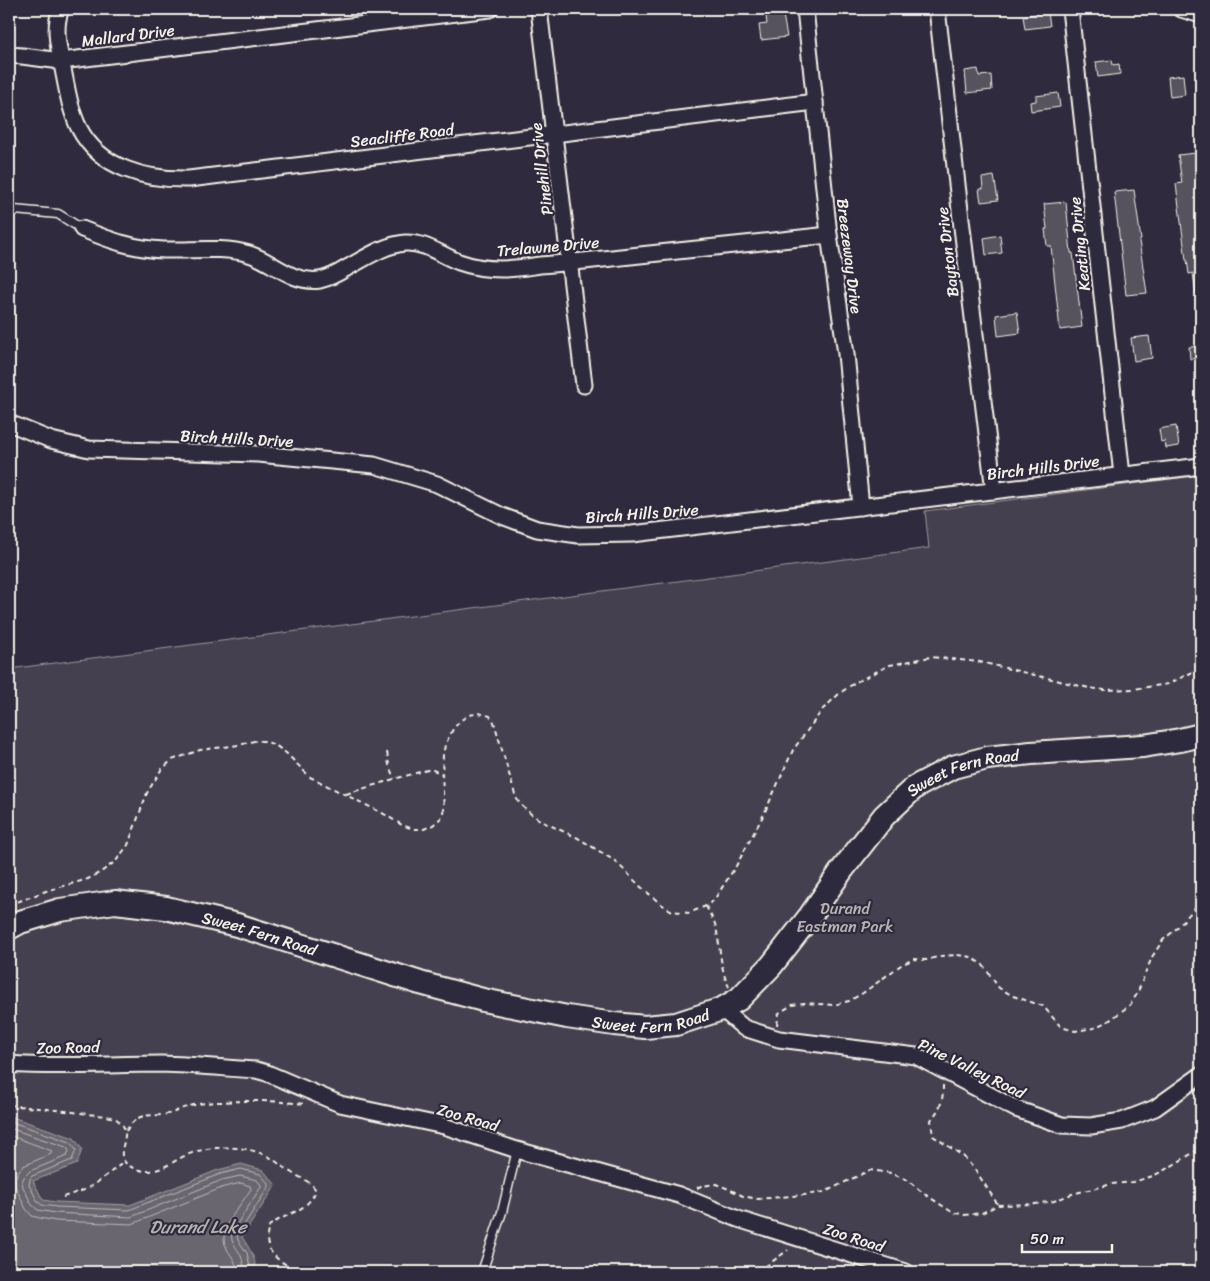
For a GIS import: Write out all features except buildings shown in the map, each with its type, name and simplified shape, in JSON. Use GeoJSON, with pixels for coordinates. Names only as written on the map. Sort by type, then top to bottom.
{"type":"FeatureCollection","features":[{"type":"Feature","properties":{"kind":"main road","name":"Sweet Fern Road"},"geometry":{"type":"LineString","coordinates":[[9,928],[20,922],[60,910],[115,902],[166,908],[237,925],[420,983],[483,1000],[567,1017],[614,1024],[645,1027],[676,1024],[731,1004],[771,966],[884,816],[915,786],[953,767],[987,758],[1031,753],[1143,746],[1201,735]]}},
{"type":"Feature","properties":{"kind":"street","name":"Seacliffe Road"},"geometry":{"type":"LineString","coordinates":[[61,9],[56,29],[58,47],[73,113],[80,129],[90,144],[104,157],[119,167],[152,177],[188,179],[815,102]]}},
{"type":"Feature","properties":{"kind":"street","name":"Mallard Drive"},"geometry":{"type":"LineString","coordinates":[[9,55],[61,61],[407,13],[490,9]]}},
{"type":"Feature","properties":{"kind":"street","name":"Pinehill Drive"},"geometry":{"type":"LineString","coordinates":[[538,9],[584,385]]}},
{"type":"Feature","properties":{"kind":"street","name":"Breezeway Drive"},"geometry":{"type":"LineString","coordinates":[[806,9],[829,235],[846,354],[862,507]]}},
{"type":"Feature","properties":{"kind":"street","name":"Bayton Drive"},"geometry":{"type":"LineString","coordinates":[[937,9],[994,491]]}},
{"type":"Feature","properties":{"kind":"street","name":"Keating Drive"},"geometry":{"type":"LineString","coordinates":[[1070,9],[1122,475]]}},
{"type":"Feature","properties":{"kind":"street"},"geometry":{"type":"LineString","coordinates":[[1180,9],[1201,15]]}},
{"type":"Feature","properties":{"kind":"street","name":"Trelawne Drive"},"geometry":{"type":"LineString","coordinates":[[82,229],[114,242],[144,248],[179,250],[225,249],[238,251],[251,254],[298,278],[306,280],[327,278],[372,253],[405,243],[427,246],[458,262],[472,266],[503,269],[829,235]]}},
{"type":"Feature","properties":{"kind":"street","name":"Birch Hills Drive"},"geometry":{"type":"LineString","coordinates":[[9,423],[51,440],[89,449],[258,454],[374,465],[437,484],[502,516],[537,529],[578,535],[632,534],[1201,466]]}},
{"type":"Feature","properties":{"kind":"street","name":"Pine Valley Road"},"geometry":{"type":"LineString","coordinates":[[731,1004],[744,1028],[779,1038],[916,1056],[1016,1110],[1062,1125],[1091,1126],[1122,1121],[1155,1108],[1201,1075]]}},
{"type":"Feature","properties":{"kind":"street","name":"Zoo Road"},"geometry":{"type":"LineString","coordinates":[[9,1064],[38,1066],[163,1064],[256,1070],[340,1104],[444,1126],[516,1150],[678,1196],[738,1219],[906,1272]]}},
{"type":"Feature","properties":{"kind":"lane"},"geometry":{"type":"LineString","coordinates":[[9,207],[14,210],[58,214],[82,229]]}},
{"type":"Feature","properties":{"kind":"lane"},"geometry":{"type":"LineString","coordinates":[[482,1272],[502,1212],[516,1150]]}},
{"type":"Feature","properties":{"kind":"path"},"geometry":{"type":"LineString","coordinates":[[9,905],[46,891],[88,879],[116,861],[128,844],[147,793],[161,770],[172,760],[200,750],[264,741],[286,754],[310,777],[346,794],[402,825],[413,829],[424,829],[433,825],[441,818],[444,809],[442,774],[444,745],[461,720],[479,713],[490,716],[494,722],[516,798],[522,806],[543,822],[578,838],[615,861],[661,904],[672,911],[689,913],[706,906],[714,900],[736,866],[764,814],[793,750],[823,709],[840,693],[856,682],[890,665],[931,657],[957,659],[980,662],[1104,690],[1134,689],[1168,684],[1201,668]]}},
{"type":"Feature","properties":{"kind":"path"},"geometry":{"type":"LineString","coordinates":[[387,752],[394,779]]}},
{"type":"Feature","properties":{"kind":"path"},"geometry":{"type":"LineString","coordinates":[[346,794],[431,769],[442,774]]}},
{"type":"Feature","properties":{"kind":"path"},"geometry":{"type":"LineString","coordinates":[[779,1038],[776,1025],[780,1013],[792,1005],[804,1003],[834,1004],[849,1000],[901,964],[914,958],[926,960],[941,956],[957,955],[971,957],[983,965],[999,988],[1013,996],[1043,1006],[1061,1026],[1074,1031],[1094,1028],[1110,1020],[1130,1005],[1137,994],[1152,957],[1163,940],[1177,928],[1201,901]]}},
{"type":"Feature","properties":{"kind":"path"},"geometry":{"type":"LineString","coordinates":[[706,906],[714,924],[722,971],[728,986],[731,1004]]}},
{"type":"Feature","properties":{"kind":"path"},"geometry":{"type":"LineString","coordinates":[[943,1070],[943,1098],[939,1110],[931,1120],[933,1136],[963,1156],[976,1171],[998,1205]]}},
{"type":"Feature","properties":{"kind":"path"},"geometry":{"type":"LineString","coordinates":[[302,1272],[275,1257],[268,1248],[266,1237],[269,1226],[304,1207],[310,1201],[316,1190],[311,1183],[267,1156],[249,1149],[233,1147],[191,1153],[156,1170],[142,1171],[128,1166],[124,1162],[122,1151],[125,1134],[130,1124],[143,1116],[172,1112],[205,1103],[256,1101],[309,1105]]}},
{"type":"Feature","properties":{"kind":"path"},"geometry":{"type":"LineString","coordinates":[[9,1105],[59,1109],[112,1117],[122,1123],[125,1134]]}},
{"type":"Feature","properties":{"kind":"path"},"geometry":{"type":"LineString","coordinates":[[678,1196],[701,1186],[716,1184],[743,1196],[758,1199],[804,1195],[825,1192],[870,1170],[891,1173],[909,1181],[923,1193],[952,1212],[965,1215],[982,1213],[998,1205],[1034,1204],[1112,1184],[1133,1182],[1152,1176],[1201,1148]]}},
{"type":"Feature","properties":{"kind":"path"},"geometry":{"type":"LineString","coordinates":[[63,1197],[95,1184],[124,1162]]}},
{"type":"Feature","properties":{"kind":"path"},"geometry":{"type":"LineString","coordinates":[[758,1272],[802,1239]]}},
{"type":"Feature","properties":{"kind":"green space","name":"Durand Eastman Park"},"geometry":{"type":"Polygon","coordinates":[[[1201,475],[1201,1272],[9,1272],[9,669],[929,548],[925,511],[1201,475]]]}},
{"type":"Feature","properties":{"kind":"water","name":"Durand Lake"},"geometry":{"type":"Polygon","coordinates":[[[9,1116],[74,1138],[82,1149],[77,1164],[33,1181],[43,1200],[130,1205],[218,1170],[241,1164],[263,1170],[276,1185],[242,1237],[254,1258],[255,1272],[9,1272],[9,1116]]]}}]}
